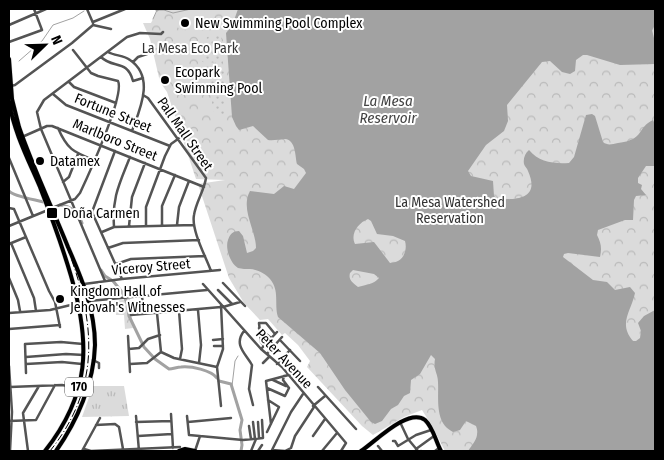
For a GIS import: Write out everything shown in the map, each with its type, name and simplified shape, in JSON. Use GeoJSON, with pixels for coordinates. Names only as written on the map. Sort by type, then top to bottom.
{"type":"FeatureCollection","features":[{"type":"Feature","properties":{"kind":"main road","name":"170"},"geometry":{"type":"LineString","coordinates":[[9,59],[15,115],[20,138]]}},
{"type":"Feature","properties":{"kind":"main road","name":"170"},"geometry":{"type":"LineString","coordinates":[[9,102],[10,118],[84,284],[89,301],[94,334],[93,360],[87,389],[80,408],[56,451]]}},
{"type":"Feature","properties":{"kind":"main road","name":"170"},"geometry":{"type":"LineString","coordinates":[[44,451],[62,426],[78,388],[84,355],[79,303],[50,209]]}},
{"type":"Feature","properties":{"kind":"main road"},"geometry":{"type":"LineString","coordinates":[[83,297],[89,301],[85,307],[79,303],[83,297]]}},
{"type":"Feature","properties":{"kind":"main road"},"geometry":{"type":"LineString","coordinates":[[81,314],[85,308],[90,308]]}},
{"type":"Feature","properties":{"kind":"main road"},"geometry":{"type":"LineString","coordinates":[[362,451],[400,422],[414,418],[422,418],[426,421],[434,436],[438,450]]}},
{"type":"Feature","properties":{"kind":"main road"},"geometry":{"type":"LineString","coordinates":[[179,449],[195,451]]}},
{"type":"Feature","properties":{"kind":"street"},"geometry":{"type":"LineString","coordinates":[[9,42],[42,30],[34,9]]}},
{"type":"Feature","properties":{"kind":"street"},"geometry":{"type":"LineString","coordinates":[[9,25],[46,9]]}},
{"type":"Feature","properties":{"kind":"street"},"geometry":{"type":"LineString","coordinates":[[87,9],[93,23]]}},
{"type":"Feature","properties":{"kind":"street"},"geometry":{"type":"LineString","coordinates":[[11,86],[69,45],[93,23],[125,9]]}},
{"type":"Feature","properties":{"kind":"street"},"geometry":{"type":"LineString","coordinates":[[93,23],[111,28]]}},
{"type":"Feature","properties":{"kind":"street"},"geometry":{"type":"LineString","coordinates":[[105,281],[41,129],[38,109],[41,103],[52,94],[131,35],[162,33]]}},
{"type":"Feature","properties":{"kind":"street"},"geometry":{"type":"LineString","coordinates":[[9,226],[77,197],[94,160],[116,103],[119,83],[98,76],[86,68],[69,45]]}},
{"type":"Feature","properties":{"kind":"street"},"geometry":{"type":"LineString","coordinates":[[108,52],[133,62],[143,78],[143,95],[132,130]]}},
{"type":"Feature","properties":{"kind":"street"},"geometry":{"type":"LineString","coordinates":[[133,62],[138,57],[147,54]]}},
{"type":"Feature","properties":{"kind":"street"},"geometry":{"type":"LineString","coordinates":[[101,57],[108,63],[122,65],[130,72],[133,81],[143,78]]}},
{"type":"Feature","properties":{"kind":"street"},"geometry":{"type":"LineString","coordinates":[[122,65],[126,58]]}},
{"type":"Feature","properties":{"kind":"street"},"geometry":{"type":"LineString","coordinates":[[69,82],[74,87],[116,103]]}},
{"type":"Feature","properties":{"kind":"street","name":"Fortune Street"},"geometry":{"type":"LineString","coordinates":[[52,94],[62,103],[170,146]]}},
{"type":"Feature","properties":{"kind":"street","name":"Pall Mall Street"},"geometry":{"type":"LineString","coordinates":[[143,95],[148,98],[206,178],[194,213],[194,225],[211,271]]}},
{"type":"Feature","properties":{"kind":"street","name":"Marlboro Street"},"geometry":{"type":"LineString","coordinates":[[20,138],[50,126],[58,128],[204,187]]}},
{"type":"Feature","properties":{"kind":"street"},"geometry":{"type":"LineString","coordinates":[[58,128],[66,146],[78,154],[94,160]]}},
{"type":"Feature","properties":{"kind":"street"},"geometry":{"type":"LineString","coordinates":[[146,226],[146,207],[160,169],[170,146],[185,134]]}},
{"type":"Feature","properties":{"kind":"street"},"geometry":{"type":"LineString","coordinates":[[115,151],[92,212],[122,279]]}},
{"type":"Feature","properties":{"kind":"street"},"geometry":{"type":"LineString","coordinates":[[63,182],[69,176],[78,154]]}},
{"type":"Feature","properties":{"kind":"street"},"geometry":{"type":"LineString","coordinates":[[114,228],[113,209],[115,196],[130,157]]}},
{"type":"Feature","properties":{"kind":"street"},"geometry":{"type":"LineString","coordinates":[[9,158],[33,216]]}},
{"type":"Feature","properties":{"kind":"street"},"geometry":{"type":"LineString","coordinates":[[130,227],[132,197],[145,163]]}},
{"type":"Feature","properties":{"kind":"street"},"geometry":{"type":"LineString","coordinates":[[162,226],[162,206],[175,175]]}},
{"type":"Feature","properties":{"kind":"street"},"geometry":{"type":"LineString","coordinates":[[177,225],[179,207],[189,181]]}},
{"type":"Feature","properties":{"kind":"street"},"geometry":{"type":"LineString","coordinates":[[9,329],[60,326],[57,308],[20,222],[10,208]]}},
{"type":"Feature","properties":{"kind":"street"},"geometry":{"type":"LineString","coordinates":[[78,217],[92,212]]}},
{"type":"Feature","properties":{"kind":"street"},"geometry":{"type":"LineString","coordinates":[[102,232],[114,228],[194,225]]}},
{"type":"Feature","properties":{"kind":"street"},"geometry":{"type":"LineString","coordinates":[[26,237],[10,244],[34,298],[36,311]]}},
{"type":"Feature","properties":{"kind":"street"},"geometry":{"type":"LineString","coordinates":[[108,248],[123,243],[199,240]]}},
{"type":"Feature","properties":{"kind":"street"},"geometry":{"type":"LineString","coordinates":[[116,264],[131,259],[205,256]]}},
{"type":"Feature","properties":{"kind":"street","name":"Viceroy Street"},"geometry":{"type":"LineString","coordinates":[[84,284],[220,270]]}},
{"type":"Feature","properties":{"kind":"street"},"geometry":{"type":"LineString","coordinates":[[9,278],[17,297],[20,312]]}},
{"type":"Feature","properties":{"kind":"street"},"geometry":{"type":"LineString","coordinates":[[223,283],[245,306]]}},
{"type":"Feature","properties":{"kind":"street","name":"Peter Avenue"},"geometry":{"type":"LineString","coordinates":[[203,284],[337,432]]}},
{"type":"Feature","properties":{"kind":"street"},"geometry":{"type":"LineString","coordinates":[[142,288],[144,314]]}},
{"type":"Feature","properties":{"kind":"street"},"geometry":{"type":"LineString","coordinates":[[89,301],[208,290]]}},
{"type":"Feature","properties":{"kind":"street"},"geometry":{"type":"LineString","coordinates":[[218,290],[232,304]]}},
{"type":"Feature","properties":{"kind":"street"},"geometry":{"type":"LineString","coordinates":[[131,315],[198,310],[222,307],[240,302]]}},
{"type":"Feature","properties":{"kind":"street"},"geometry":{"type":"LineString","coordinates":[[9,313],[57,308],[79,303]]}},
{"type":"Feature","properties":{"kind":"street"},"geometry":{"type":"LineString","coordinates":[[221,406],[217,367],[223,346],[222,307]]}},
{"type":"Feature","properties":{"kind":"street"},"geometry":{"type":"LineString","coordinates":[[198,310],[201,345],[199,363]]}},
{"type":"Feature","properties":{"kind":"street"},"geometry":{"type":"LineString","coordinates":[[179,311],[182,349],[180,360]]}},
{"type":"Feature","properties":{"kind":"street"},"geometry":{"type":"LineString","coordinates":[[157,313],[161,352]]}},
{"type":"Feature","properties":{"kind":"street"},"geometry":{"type":"LineString","coordinates":[[261,349],[264,346],[271,338],[276,333],[266,323],[259,323],[261,342],[264,346]]}},
{"type":"Feature","properties":{"kind":"street"},"geometry":{"type":"LineString","coordinates":[[260,328],[271,338]]}},
{"type":"Feature","properties":{"kind":"street"},"geometry":{"type":"LineString","coordinates":[[244,331],[240,338],[241,351],[252,365],[249,389],[253,405]]}},
{"type":"Feature","properties":{"kind":"street"},"geometry":{"type":"LineString","coordinates":[[129,349],[139,348],[152,337],[160,335]]}},
{"type":"Feature","properties":{"kind":"street"},"geometry":{"type":"LineString","coordinates":[[128,336],[130,372]]}},
{"type":"Feature","properties":{"kind":"street"},"geometry":{"type":"LineString","coordinates":[[263,363],[281,338],[300,361]]}},
{"type":"Feature","properties":{"kind":"street"},"geometry":{"type":"LineString","coordinates":[[213,340],[223,339]]}},
{"type":"Feature","properties":{"kind":"street"},"geometry":{"type":"LineString","coordinates":[[26,373],[25,344],[61,342],[84,344]]}},
{"type":"Feature","properties":{"kind":"street"},"geometry":{"type":"LineString","coordinates":[[214,346],[223,346]]}},
{"type":"Feature","properties":{"kind":"street"},"geometry":{"type":"LineString","coordinates":[[277,364],[290,350]]}},
{"type":"Feature","properties":{"kind":"street"},"geometry":{"type":"LineString","coordinates":[[161,352],[180,360],[217,367]]}},
{"type":"Feature","properties":{"kind":"street"},"geometry":{"type":"LineString","coordinates":[[130,364],[146,363],[161,352]]}},
{"type":"Feature","properties":{"kind":"street"},"geometry":{"type":"LineString","coordinates":[[26,357],[66,354],[84,355]]}},
{"type":"Feature","properties":{"kind":"street"},"geometry":{"type":"LineString","coordinates":[[93,360],[99,363],[99,368]]}},
{"type":"Feature","properties":{"kind":"street"},"geometry":{"type":"LineString","coordinates":[[26,364],[62,362],[83,365]]}},
{"type":"Feature","properties":{"kind":"street"},"geometry":{"type":"LineString","coordinates":[[9,366],[10,451]]}},
{"type":"Feature","properties":{"kind":"street"},"geometry":{"type":"LineString","coordinates":[[271,424],[266,381],[296,373]]}},
{"type":"Feature","properties":{"kind":"street"},"geometry":{"type":"LineString","coordinates":[[267,388],[284,396],[289,390],[282,379],[286,376]]}},
{"type":"Feature","properties":{"kind":"street"},"geometry":{"type":"LineString","coordinates":[[272,379],[288,387]]}},
{"type":"Feature","properties":{"kind":"street"},"geometry":{"type":"LineString","coordinates":[[10,421],[36,419],[55,385]]}},
{"type":"Feature","properties":{"kind":"street"},"geometry":{"type":"LineString","coordinates":[[9,387],[65,385],[78,388]]}},
{"type":"Feature","properties":{"kind":"street"},"geometry":{"type":"LineString","coordinates":[[28,451],[24,412],[39,386]]}},
{"type":"Feature","properties":{"kind":"street"},"geometry":{"type":"LineString","coordinates":[[318,387],[356,429]]}},
{"type":"Feature","properties":{"kind":"street"},"geometry":{"type":"LineString","coordinates":[[303,394],[294,406],[272,451],[285,451],[291,448],[295,436],[314,407],[326,396]]}},
{"type":"Feature","properties":{"kind":"street"},"geometry":{"type":"LineString","coordinates":[[267,432],[279,407],[268,400]]}},
{"type":"Feature","properties":{"kind":"street"},"geometry":{"type":"LineString","coordinates":[[171,414],[173,448]]}},
{"type":"Feature","properties":{"kind":"street"},"geometry":{"type":"LineString","coordinates":[[136,416],[139,450]]}},
{"type":"Feature","properties":{"kind":"street"},"geometry":{"type":"LineString","coordinates":[[187,416],[189,435],[242,440],[264,437],[262,420]]}},
{"type":"Feature","properties":{"kind":"street"},"geometry":{"type":"LineString","coordinates":[[100,418],[83,450],[179,449]]}},
{"type":"Feature","properties":{"kind":"street"},"geometry":{"type":"LineString","coordinates":[[188,422],[231,418]]}},
{"type":"Feature","properties":{"kind":"street"},"geometry":{"type":"LineString","coordinates":[[313,436],[325,420]]}},
{"type":"Feature","properties":{"kind":"street"},"geometry":{"type":"LineString","coordinates":[[136,422],[171,421]]}},
{"type":"Feature","properties":{"kind":"street"},"geometry":{"type":"LineString","coordinates":[[253,422],[257,438]]}},
{"type":"Feature","properties":{"kind":"street"},"geometry":{"type":"LineString","coordinates":[[251,451],[257,438],[258,422]]}},
{"type":"Feature","properties":{"kind":"street"},"geometry":{"type":"LineString","coordinates":[[400,422],[408,439],[417,450],[434,436]]}},
{"type":"Feature","properties":{"kind":"street"},"geometry":{"type":"LineString","coordinates":[[96,425],[115,424],[119,427],[123,450]]}},
{"type":"Feature","properties":{"kind":"street"},"geometry":{"type":"LineString","coordinates":[[249,426],[251,439]]}},
{"type":"Feature","properties":{"kind":"street"},"geometry":{"type":"LineString","coordinates":[[393,441],[395,440],[398,446],[408,439],[431,430]]}},
{"type":"Feature","properties":{"kind":"street"},"geometry":{"type":"LineString","coordinates":[[322,451],[337,432],[346,443],[341,451]]}},
{"type":"Feature","properties":{"kind":"street"},"geometry":{"type":"LineString","coordinates":[[138,436],[172,434]]}},
{"type":"Feature","properties":{"kind":"street"},"geometry":{"type":"LineString","coordinates":[[195,451],[200,436]]}},
{"type":"Feature","properties":{"kind":"street"},"geometry":{"type":"LineString","coordinates":[[258,451],[262,445]]}},
{"type":"Feature","properties":{"kind":"street"},"geometry":{"type":"LineString","coordinates":[[378,446],[382,451]]}},
{"type":"Feature","properties":{"kind":"street"},"geometry":{"type":"LineString","coordinates":[[368,447],[371,451]]}},
{"type":"Feature","properties":{"kind":"green space","name":"La Mesa Reservoir"},"geometry":{"type":"Polygon","coordinates":[[[158,9],[655,9],[655,451],[445,451],[422,410],[404,417],[373,435],[362,426],[307,367],[310,361],[298,345],[285,333],[282,335],[268,319],[260,320],[244,303],[229,278],[198,184],[225,180],[196,179],[167,92],[160,82],[150,39],[143,23],[151,23],[158,9]]]}},
{"type":"Feature","properties":{"kind":"green space","name":"New Swimming Pool Complex"},"geometry":{"type":"Polygon","coordinates":[[[182,9],[205,9],[200,19],[184,31],[177,27],[175,20],[182,9]]]}},
{"type":"Feature","properties":{"kind":"green space"},"geometry":{"type":"Polygon","coordinates":[[[221,34],[223,63],[202,62],[207,37],[221,34]]]}},
{"type":"Feature","properties":{"kind":"green space"},"geometry":{"type":"Polygon","coordinates":[[[202,65],[224,66],[226,118],[222,118],[213,111],[211,94],[205,88],[202,65]]]}},
{"type":"Feature","properties":{"kind":"green space"},"geometry":{"type":"Polygon","coordinates":[[[130,299],[133,328],[125,329],[124,315],[116,315],[114,301],[130,299]]]}},
{"type":"Feature","properties":{"kind":"green space"},"geometry":{"type":"Polygon","coordinates":[[[93,386],[124,386],[129,416],[82,417],[93,386]]]}},
{"type":"Feature","properties":{"kind":"water","name":"La Mesa Reservoir"},"geometry":{"type":"Polygon","coordinates":[[[238,9],[655,9],[655,25],[652,30],[655,42],[655,64],[620,65],[583,55],[576,60],[575,71],[570,74],[562,72],[550,61],[542,62],[507,105],[508,121],[504,131],[486,145],[468,171],[471,176],[493,181],[494,196],[498,199],[520,198],[529,192],[531,187],[528,170],[524,164],[526,153],[529,150],[542,160],[569,163],[574,157],[586,115],[592,114],[595,116],[603,142],[608,144],[633,139],[653,120],[655,124],[655,164],[654,166],[646,166],[638,178],[638,183],[642,185],[641,189],[646,195],[636,196],[633,220],[625,220],[598,230],[597,235],[601,248],[600,257],[568,253],[564,254],[563,257],[593,280],[607,282],[615,290],[630,287],[635,293],[626,323],[626,329],[633,341],[640,338],[641,331],[638,323],[644,316],[655,310],[655,451],[468,451],[477,436],[476,426],[466,421],[460,430],[453,432],[443,423],[439,410],[435,359],[431,355],[420,374],[411,380],[410,393],[404,396],[398,405],[391,409],[382,421],[375,424],[371,422],[345,390],[320,353],[278,317],[275,288],[270,279],[255,270],[238,268],[229,255],[228,240],[235,232],[239,231],[243,236],[247,253],[256,248],[247,205],[250,191],[274,194],[284,186],[294,189],[306,173],[297,164],[293,145],[289,140],[268,140],[253,126],[239,130],[236,126],[232,117],[226,33],[232,26],[238,9]],[[368,219],[356,229],[354,233],[355,244],[374,242],[390,263],[401,259],[406,249],[405,241],[393,236],[377,234],[371,221],[368,219]],[[353,270],[350,273],[350,278],[358,287],[372,283],[379,278],[374,274],[353,270]]]}},
{"type":"Feature","properties":{"kind":"waterway"},"geometry":{"type":"LineString","coordinates":[[153,19],[157,10],[173,13],[191,9]]}},
{"type":"Feature","properties":{"kind":"waterway"},"geometry":{"type":"LineString","coordinates":[[19,61],[42,41],[53,25],[73,18],[84,11]]}},
{"type":"Feature","properties":{"kind":"waterway"},"geometry":{"type":"LineString","coordinates":[[9,191],[21,197],[47,203]]}},
{"type":"Feature","properties":{"kind":"waterway"},"geometry":{"type":"LineString","coordinates":[[60,205],[74,210],[82,223]]}},
{"type":"Feature","properties":{"kind":"waterway"},"geometry":{"type":"LineString","coordinates":[[101,270],[122,292],[127,303],[129,316],[144,347],[155,359],[169,369],[190,367],[206,371],[217,378]]}},
{"type":"Feature","properties":{"kind":"waterway"},"geometry":{"type":"LineString","coordinates":[[232,386],[235,361],[238,356]]}},
{"type":"Feature","properties":{"kind":"waterway"},"geometry":{"type":"LineString","coordinates":[[219,381],[231,384],[242,420],[240,430],[241,451]]}},
{"type":"Feature","properties":{"kind":"railway"},"geometry":{"type":"LineString","coordinates":[[9,75],[16,124],[68,249],[79,283],[86,317],[89,350],[84,384],[72,417],[50,451]]}},
{"type":"Feature","properties":{"kind":"place","name":"New Swimming Pool Complex"},"geometry":{"type":"Point","coordinates":[185,23]}},
{"type":"Feature","properties":{"kind":"place","name":"Ecopark Swimming Pool"},"geometry":{"type":"Point","coordinates":[165,80]}},
{"type":"Feature","properties":{"kind":"place","name":"Datamex"},"geometry":{"type":"Point","coordinates":[40,161]}},
{"type":"Feature","properties":{"kind":"place","name":"Doña Carmen"},"geometry":{"type":"Point","coordinates":[52,213]}},
{"type":"Feature","properties":{"kind":"place","name":"Kingdom Hall of Jehovah's Witnesses"},"geometry":{"type":"Point","coordinates":[60,299]}},
{"type":"Feature","properties":{"kind":"park label","name":"La Mesa Eco Park"},"geometry":{"type":"Point","coordinates":[190,48]}},
{"type":"Feature","properties":{"kind":"park label","name":"La Mesa Watershed Reservation"},"geometry":{"type":"Point","coordinates":[450,210]}}]}
